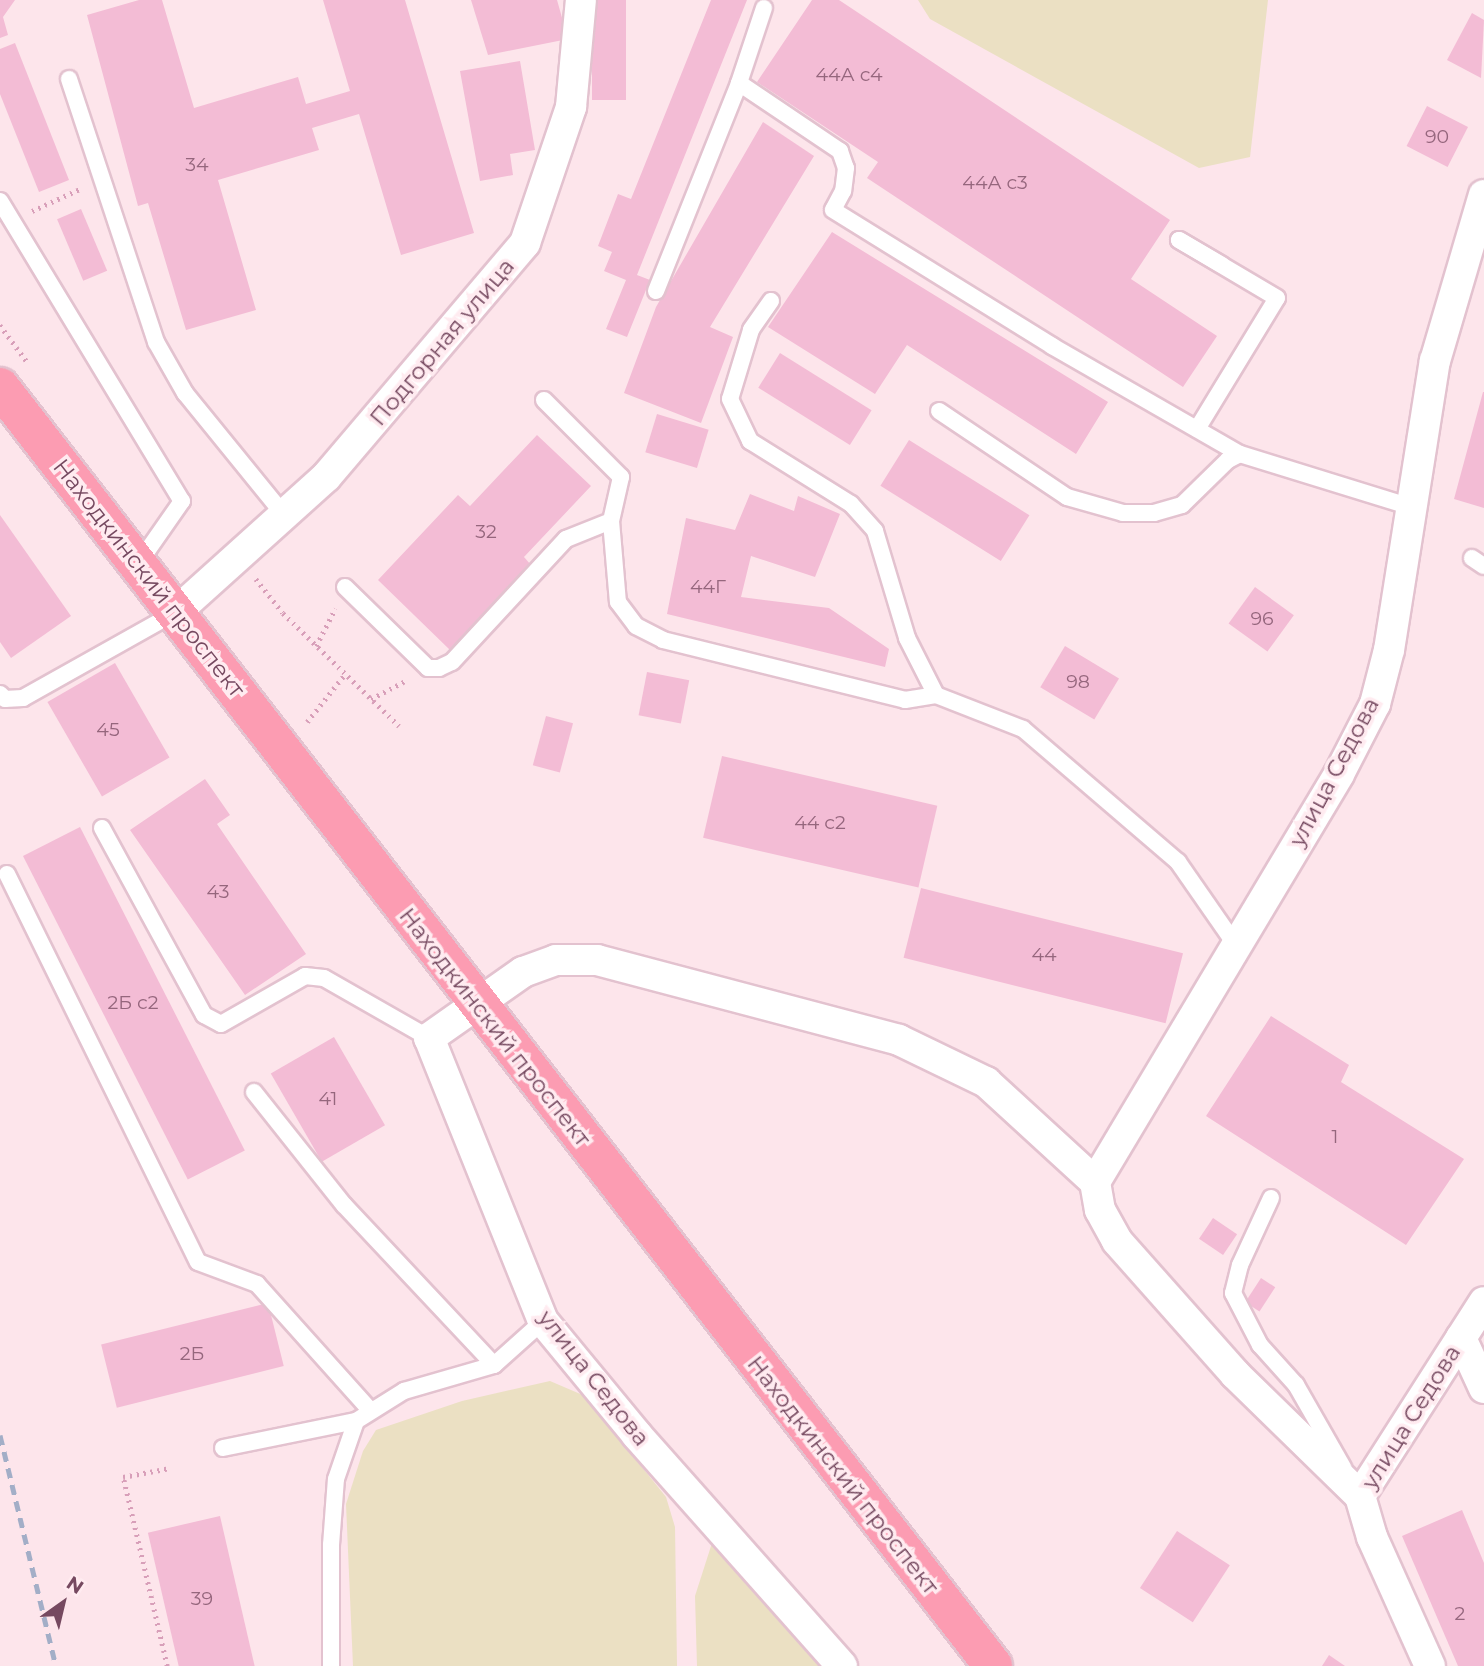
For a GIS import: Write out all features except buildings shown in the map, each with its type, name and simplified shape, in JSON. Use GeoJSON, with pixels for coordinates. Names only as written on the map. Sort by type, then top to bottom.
{"type":"FeatureCollection","features":[{"type":"Feature","properties":{"kind":"main road","name":"Находкинский проспект"},"geometry":{"type":"LineString","coordinates":[[0,387],[993,1666]]}},
{"type":"Feature","properties":{"kind":"street","name":"Подгорная улица"},"geometry":{"type":"LineString","coordinates":[[176,612],[326,477],[525,243],[571,107],[581,0]]}},
{"type":"Feature","properties":{"kind":"street","name":"улица Седова"},"geometry":{"type":"LineString","coordinates":[[1096,1182],[1235,944],[1339,774],[1375,704],[1389,650],[1435,360],[1484,195]]}},
{"type":"Feature","properties":{"kind":"street"},"geometry":{"type":"LineString","coordinates":[[429,1038],[523,972],[556,960],[597,960],[899,1040],[986,1082],[1096,1182],[1100,1210],[1117,1241],[1235,1374],[1360,1496],[1372,1537],[1430,1666]]}},
{"type":"Feature","properties":{"kind":"street","name":"улица Седова"},"geometry":{"type":"LineString","coordinates":[[429,1038],[543,1321],[637,1435],[842,1666]]}},
{"type":"Feature","properties":{"kind":"street","name":"улица Седова"},"geometry":{"type":"LineString","coordinates":[[1360,1496],[1484,1302]]}},
{"type":"Feature","properties":{"kind":"street"},"geometry":{"type":"LineString","coordinates":[[1461,1338],[1484,1388]]}},
{"type":"Feature","properties":{"kind":"lane"},"geometry":{"type":"LineString","coordinates":[[656,291],[739,83],[765,8]]}},
{"type":"Feature","properties":{"kind":"lane"},"geometry":{"type":"LineString","coordinates":[[69,79],[162,352],[185,393],[284,515]]}},
{"type":"Feature","properties":{"kind":"lane"},"geometry":{"type":"LineString","coordinates":[[739,83],[840,150],[846,168],[843,191],[833,210],[1052,346],[1240,454],[1335,479],[1411,507]]}},
{"type":"Feature","properties":{"kind":"lane"},"geometry":{"type":"LineString","coordinates":[[0,201],[182,500],[138,564]]}},
{"type":"Feature","properties":{"kind":"lane"},"geometry":{"type":"LineString","coordinates":[[1197,429],[1277,299],[1179,240],[1222,265]]}},
{"type":"Feature","properties":{"kind":"lane"},"geometry":{"type":"LineString","coordinates":[[771,301],[751,330],[730,399],[750,441],[851,504],[875,531],[907,638],[936,695]]}},
{"type":"Feature","properties":{"kind":"lane"},"geometry":{"type":"LineString","coordinates":[[544,400],[621,477],[611,521],[618,602],[636,626],[663,640],[905,700],[936,695],[1023,729],[1178,862],[1235,944]]}},
{"type":"Feature","properties":{"kind":"lane"},"geometry":{"type":"LineString","coordinates":[[939,411],[1067,497],[1124,513],[1154,513],[1182,505],[1228,460],[1240,454]]}},
{"type":"Feature","properties":{"kind":"lane"},"geometry":{"type":"LineString","coordinates":[[345,587],[428,668],[452,662],[566,539],[611,521]]}},
{"type":"Feature","properties":{"kind":"lane"},"geometry":{"type":"LineString","coordinates":[[0,694],[5,699],[23,698],[176,612]]}},
{"type":"Feature","properties":{"kind":"lane"},"geometry":{"type":"LineString","coordinates":[[102,828],[204,1016],[221,1024],[305,976],[324,978],[429,1038]]}},
{"type":"Feature","properties":{"kind":"lane"},"geometry":{"type":"LineString","coordinates":[[7,874],[198,1262],[257,1284],[369,1409]]}},
{"type":"Feature","properties":{"kind":"lane"},"geometry":{"type":"LineString","coordinates":[[254,1092],[344,1205],[494,1365]]}},
{"type":"Feature","properties":{"kind":"lane"},"geometry":{"type":"LineString","coordinates":[[1271,1198],[1240,1265],[1233,1293],[1259,1345],[1296,1385],[1360,1496]]}},
{"type":"Feature","properties":{"kind":"lane"},"geometry":{"type":"LineString","coordinates":[[331,1666],[331,1545],[336,1479],[356,1421],[369,1409],[404,1391],[494,1365],[543,1321]]}},
{"type":"Feature","properties":{"kind":"lane"},"geometry":{"type":"LineString","coordinates":[[223,1448],[356,1421]]}},
{"type":"Feature","properties":{"kind":"path"},"geometry":{"type":"LineString","coordinates":[[14,220],[101,179]]}},
{"type":"Feature","properties":{"kind":"path"},"geometry":{"type":"LineString","coordinates":[[238,556],[283,613],[399,726]]}},
{"type":"Feature","properties":{"kind":"path"},"geometry":{"type":"LineString","coordinates":[[317,646],[345,587]]}},
{"type":"Feature","properties":{"kind":"path"},"geometry":{"type":"LineString","coordinates":[[371,699],[428,668]]}},
{"type":"Feature","properties":{"kind":"path"},"geometry":{"type":"LineString","coordinates":[[307,722],[345,674]]}},
{"type":"Feature","properties":{"kind":"path"},"geometry":{"type":"LineString","coordinates":[[167,1666],[123,1477],[170,1468]]}},
{"type":"Feature","properties":{"kind":"shaded area"},"geometry":{"type":"Polygon","coordinates":[[[918,0],[1268,0],[1250,157],[1199,168],[930,19],[918,0]]]}},
{"type":"Feature","properties":{"kind":"shaded area"},"geometry":{"type":"Polygon","coordinates":[[[550,1381],[585,1396],[666,1497],[675,1527],[677,1666],[353,1666],[346,1504],[363,1451],[376,1430],[462,1401],[550,1381]]]}},
{"type":"Feature","properties":{"kind":"shaded area"},"geometry":{"type":"Polygon","coordinates":[[[712,1543],[819,1666],[697,1666],[695,1596],[712,1543]]]}},
{"type":"Feature","properties":{"kind":"railway"},"geometry":{"type":"LineString","coordinates":[[0,1435],[56,1666]]}}]}
